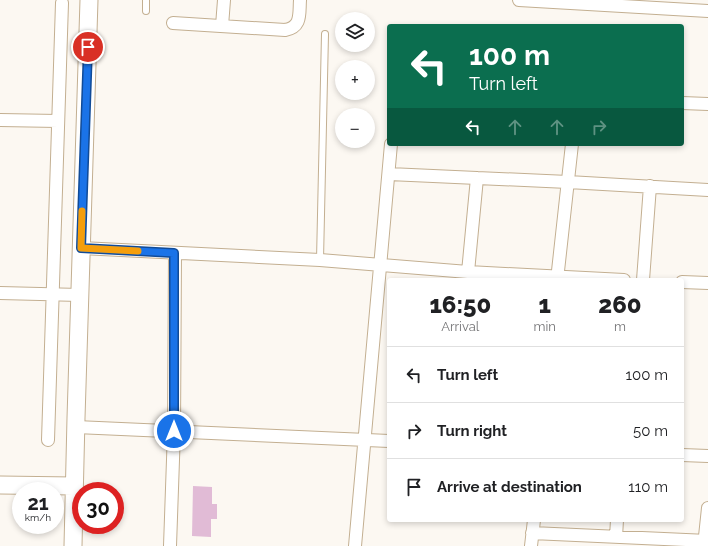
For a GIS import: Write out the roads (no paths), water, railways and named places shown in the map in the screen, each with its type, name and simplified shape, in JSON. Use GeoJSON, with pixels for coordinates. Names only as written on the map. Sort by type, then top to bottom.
{"type":"FeatureCollection","features":[{"type":"Feature","properties":{"kind":"street"},"geometry":{"type":"LineString","coordinates":[[74,482],[89,0]]}},
{"type":"Feature","properties":{"kind":"street"},"geometry":{"type":"LineString","coordinates":[[222,26],[224,0]]}},
{"type":"Feature","properties":{"kind":"street"},"geometry":{"type":"LineString","coordinates":[[173,23],[285,30],[295,27],[299,20],[300,0]]}},
{"type":"Feature","properties":{"kind":"street"},"geometry":{"type":"LineString","coordinates":[[519,0],[708,12]]}},
{"type":"Feature","properties":{"kind":"street"},"geometry":{"type":"LineString","coordinates":[[48,440],[62,3]]}},
{"type":"Feature","properties":{"kind":"street"},"geometry":{"type":"LineString","coordinates":[[684,103],[708,104]]}},
{"type":"Feature","properties":{"kind":"street"},"geometry":{"type":"LineString","coordinates":[[0,120],[58,121]]}},
{"type":"Feature","properties":{"kind":"street"},"geometry":{"type":"LineString","coordinates":[[355,546],[391,146]]}},
{"type":"Feature","properties":{"kind":"street"},"geometry":{"type":"LineString","coordinates":[[81,248],[320,260],[381,266],[557,278],[572,146]]}},
{"type":"Feature","properties":{"kind":"street"},"geometry":{"type":"LineString","coordinates":[[389,174],[708,190]]}},
{"type":"Feature","properties":{"kind":"street"},"geometry":{"type":"LineString","coordinates":[[468,272],[477,178]]}},
{"type":"Feature","properties":{"kind":"street"},"geometry":{"type":"LineString","coordinates":[[643,278],[650,186]]}},
{"type":"Feature","properties":{"kind":"street"},"geometry":{"type":"LineString","coordinates":[[170,546],[174,431],[174,253]]}},
{"type":"Feature","properties":{"kind":"street"},"geometry":{"type":"LineString","coordinates":[[684,282],[708,283]]}},
{"type":"Feature","properties":{"kind":"street"},"geometry":{"type":"LineString","coordinates":[[0,293],[80,295]]}},
{"type":"Feature","properties":{"kind":"street"},"geometry":{"type":"LineString","coordinates":[[76,427],[387,441]]}},
{"type":"Feature","properties":{"kind":"street"},"geometry":{"type":"LineString","coordinates":[[684,455],[708,456]]}},
{"type":"Feature","properties":{"kind":"street"},"geometry":{"type":"LineString","coordinates":[[0,485],[72,486]]}},
{"type":"Feature","properties":{"kind":"street"},"geometry":{"type":"LineString","coordinates":[[532,533],[706,543],[708,508]]}},
{"type":"Feature","properties":{"kind":"street"},"geometry":{"type":"LineString","coordinates":[[531,546],[534,522]]}},
{"type":"Feature","properties":{"kind":"street"},"geometry":{"type":"LineString","coordinates":[[616,537],[617,522]]}},
{"type":"Feature","properties":{"kind":"street"},"geometry":{"type":"LineString","coordinates":[[73,534],[73,546]]}},
{"type":"Feature","properties":{"kind":"lane"},"geometry":{"type":"LineString","coordinates":[[146,0],[146,11]]}},
{"type":"Feature","properties":{"kind":"lane"},"geometry":{"type":"LineString","coordinates":[[320,260],[325,34]]}}]}
